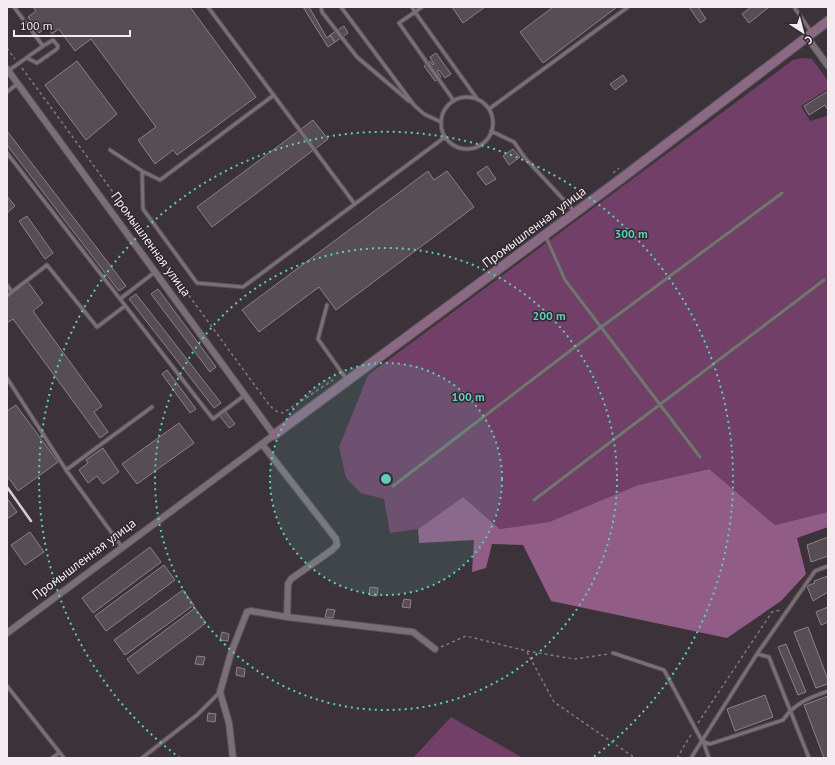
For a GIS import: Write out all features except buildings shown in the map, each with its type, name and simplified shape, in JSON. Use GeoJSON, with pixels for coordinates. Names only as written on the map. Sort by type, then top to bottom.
{"type":"FeatureCollection","features":[{"type":"Feature","properties":{"kind":"street","name":"Промышленная улица"},"geometry":{"type":"LineString","coordinates":[[7,633],[122,546],[576,212],[828,21]]}},
{"type":"Feature","properties":{"kind":"street"},"geometry":{"type":"LineString","coordinates":[[809,35],[828,65]]}},
{"type":"Feature","properties":{"kind":"street","name":"Промышленная улица"},"geometry":{"type":"LineString","coordinates":[[8,71],[274,435]]}},
{"type":"Feature","properties":{"kind":"street"},"geometry":{"type":"LineString","coordinates":[[262,444],[336,539],[336,545],[332,550],[291,579],[288,584],[287,617]]}},
{"type":"Feature","properties":{"kind":"street"},"geometry":{"type":"LineString","coordinates":[[233,758],[229,723],[220,692],[231,653],[247,612],[251,611],[287,617],[413,632],[436,649]]}},
{"type":"Feature","properties":{"kind":"lane"},"geometry":{"type":"LineString","coordinates":[[14,7],[43,46]]}},
{"type":"Feature","properties":{"kind":"lane"},"geometry":{"type":"LineString","coordinates":[[208,7],[354,203]]}},
{"type":"Feature","properties":{"kind":"lane"},"geometry":{"type":"LineString","coordinates":[[321,7],[322,12],[357,57],[424,114],[441,122]]}},
{"type":"Feature","properties":{"kind":"lane"},"geometry":{"type":"LineString","coordinates":[[341,7],[414,105]]}},
{"type":"Feature","properties":{"kind":"lane"},"geometry":{"type":"LineString","coordinates":[[412,7],[478,100],[488,109],[492,120],[491,131],[483,143],[470,149],[456,147],[445,137],[441,122],[446,108],[454,101],[462,98],[478,100]]}},
{"type":"Feature","properties":{"kind":"lane"},"geometry":{"type":"LineString","coordinates":[[422,7],[399,23],[454,101]]}},
{"type":"Feature","properties":{"kind":"lane"},"geometry":{"type":"LineString","coordinates":[[488,109],[628,7]]}},
{"type":"Feature","properties":{"kind":"lane"},"geometry":{"type":"LineString","coordinates":[[794,7],[809,35]]}},
{"type":"Feature","properties":{"kind":"lane"},"geometry":{"type":"LineString","coordinates":[[8,71],[53,40],[58,46],[57,50],[37,63],[27,58]]}},
{"type":"Feature","properties":{"kind":"lane"},"geometry":{"type":"LineString","coordinates":[[7,92],[18,84]]}},
{"type":"Feature","properties":{"kind":"lane"},"geometry":{"type":"LineString","coordinates":[[110,150],[142,171],[160,180],[274,96]]}},
{"type":"Feature","properties":{"kind":"lane"},"geometry":{"type":"LineString","coordinates":[[491,131],[514,142],[526,158],[576,212]]}},
{"type":"Feature","properties":{"kind":"lane"},"geometry":{"type":"LineString","coordinates":[[142,171],[143,209],[197,283],[243,287],[354,203],[445,137]]}},
{"type":"Feature","properties":{"kind":"lane"},"geometry":{"type":"LineString","coordinates":[[7,153],[213,419],[246,395]]}},
{"type":"Feature","properties":{"kind":"lane"},"geometry":{"type":"LineString","coordinates":[[393,486],[600,328],[782,193]]}},
{"type":"Feature","properties":{"kind":"lane"},"geometry":{"type":"LineString","coordinates":[[545,235],[565,280],[600,328],[700,457]]}},
{"type":"Feature","properties":{"kind":"lane"},"geometry":{"type":"LineString","coordinates":[[7,296],[47,265],[97,327],[125,306]]}},
{"type":"Feature","properties":{"kind":"lane"},"geometry":{"type":"LineString","coordinates":[[120,299],[156,272]]}},
{"type":"Feature","properties":{"kind":"lane"},"geometry":{"type":"LineString","coordinates":[[534,500],[824,280]]}},
{"type":"Feature","properties":{"kind":"lane"},"geometry":{"type":"LineString","coordinates":[[7,285],[12,292]]}},
{"type":"Feature","properties":{"kind":"lane"},"geometry":{"type":"LineString","coordinates":[[327,305],[318,339],[348,381]]}},
{"type":"Feature","properties":{"kind":"lane"},"geometry":{"type":"LineString","coordinates":[[7,378],[66,470],[122,546]]}},
{"type":"Feature","properties":{"kind":"lane"},"geometry":{"type":"LineString","coordinates":[[66,470],[152,408]]}},
{"type":"Feature","properties":{"kind":"lane"},"geometry":{"type":"LineString","coordinates":[[691,758],[788,608],[815,571],[828,566]]}},
{"type":"Feature","properties":{"kind":"lane"},"geometry":{"type":"LineString","coordinates":[[613,652],[664,670],[695,727],[709,758]]}},
{"type":"Feature","properties":{"kind":"lane"},"geometry":{"type":"LineString","coordinates":[[757,654],[769,657],[809,758]]}},
{"type":"Feature","properties":{"kind":"lane"},"geometry":{"type":"LineString","coordinates":[[7,686],[64,758]]}},
{"type":"Feature","properties":{"kind":"lane"},"geometry":{"type":"LineString","coordinates":[[702,741],[710,744],[783,720],[790,710],[802,701],[828,691]]}},
{"type":"Feature","properties":{"kind":"lane"},"geometry":{"type":"LineString","coordinates":[[142,758],[197,715],[220,692]]}},
{"type":"Feature","properties":{"kind":"lane"},"geometry":{"type":"LineString","coordinates":[[52,758],[59,753]]}},
{"type":"Feature","properties":{"kind":"path"},"geometry":{"type":"LineString","coordinates":[[677,758],[695,727],[772,612],[788,608]]}},
{"type":"Feature","properties":{"kind":"path"},"geometry":{"type":"LineString","coordinates":[[436,649],[466,636],[527,651],[575,659],[613,652]]}},
{"type":"Feature","properties":{"kind":"path"},"geometry":{"type":"LineString","coordinates":[[527,651],[554,702],[635,758]]}},
{"type":"Feature","properties":{"kind":"shaded area"},"geometry":{"type":"Polygon","coordinates":[[[802,58],[812,59],[828,81],[828,89],[801,106],[810,121],[827,116],[828,118],[828,512],[775,525],[708,469],[638,485],[549,522],[500,529],[463,497],[418,529],[390,533],[384,499],[361,493],[346,478],[339,447],[368,375],[793,60],[802,58]]]}},
{"type":"Feature","properties":{"kind":"shaded area"},"geometry":{"type":"Polygon","coordinates":[[[709,469],[775,525],[828,512],[828,527],[797,538],[806,574],[781,601],[727,638],[551,601],[523,545],[492,544],[486,568],[472,572],[474,540],[419,543],[418,529],[463,497],[500,529],[549,522],[638,485],[709,469]]]}},
{"type":"Feature","properties":{"kind":"shaded area"},"geometry":{"type":"Polygon","coordinates":[[[451,717],[523,758],[413,758],[451,717]]]}},
{"type":"Feature","properties":{"kind":"railway"},"geometry":{"type":"LineString","coordinates":[[7,487],[31,521]]}}]}
